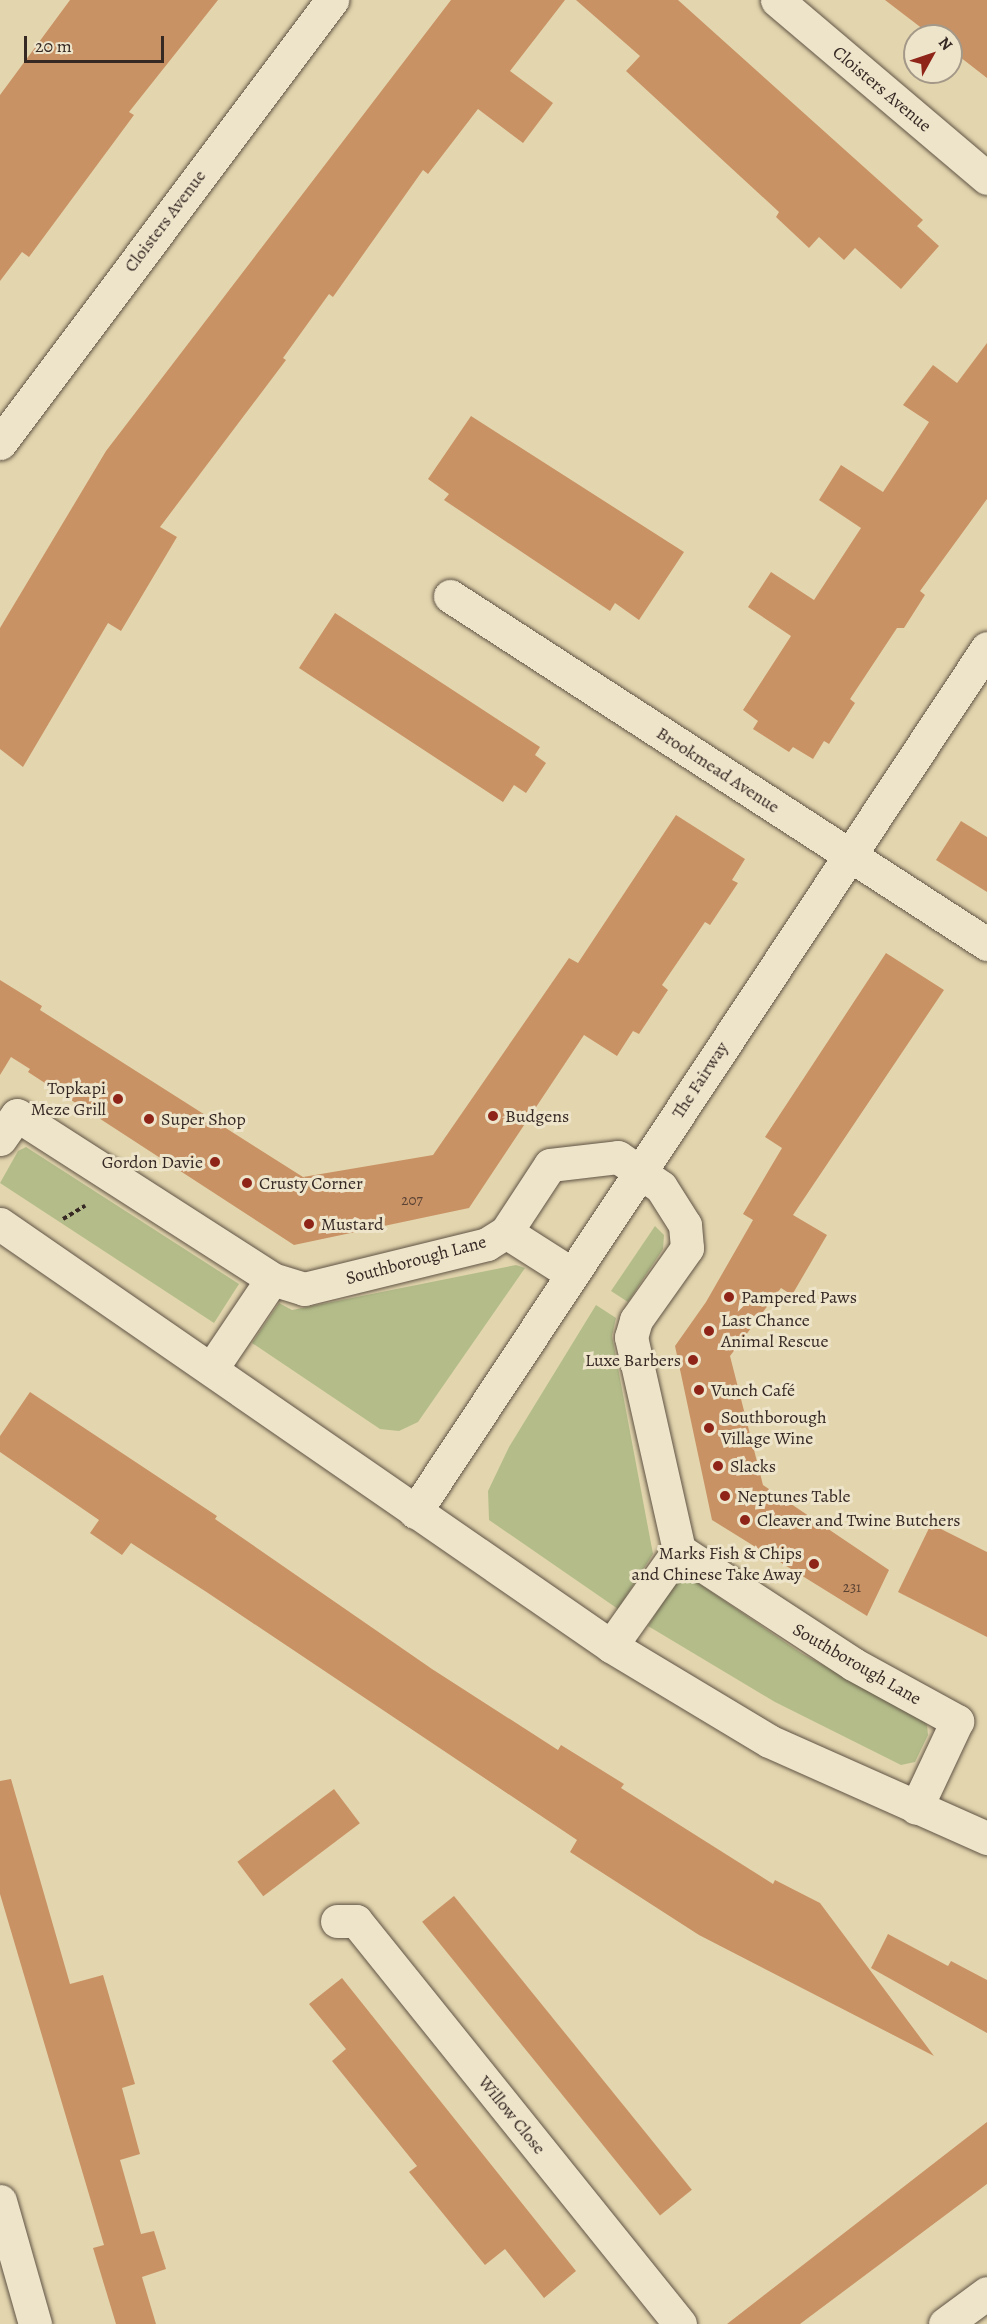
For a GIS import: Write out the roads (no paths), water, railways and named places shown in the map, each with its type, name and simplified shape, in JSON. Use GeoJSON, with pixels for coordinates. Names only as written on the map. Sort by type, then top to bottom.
{"type":"FeatureCollection","features":[{"type":"Feature","properties":{"kind":"street","name":"Cloisters Avenue"},"geometry":{"type":"LineString","coordinates":[[0,443],[332,0]]}},
{"type":"Feature","properties":{"kind":"street","name":"Cloisters Avenue"},"geometry":{"type":"LineString","coordinates":[[777,0],[987,178]]}},
{"type":"Feature","properties":{"kind":"street","name":"Brookmead Avenue"},"geometry":{"type":"LineString","coordinates":[[450,596],[987,944]]}},
{"type":"Feature","properties":{"kind":"street","name":"The Fairway"},"geometry":{"type":"LineString","coordinates":[[415,1512],[987,648]]}},
{"type":"Feature","properties":{"kind":"street","name":"Southborough Lane"},"geometry":{"type":"LineString","coordinates":[[0,1139],[17,1115],[272,1280],[304,1289],[487,1244],[506,1232],[550,1164],[618,1157],[661,1187],[686,1225],[687,1248],[636,1320],[631,1337],[679,1550],[853,1664],[957,1721],[916,1808]]}},
{"type":"Feature","properties":{"kind":"street"},"geometry":{"type":"LineString","coordinates":[[0,1224],[212,1368],[415,1512],[611,1646],[769,1741],[987,1838]]}},
{"type":"Feature","properties":{"kind":"street"},"geometry":{"type":"LineString","coordinates":[[506,1232],[572,1274]]}},
{"type":"Feature","properties":{"kind":"street"},"geometry":{"type":"LineString","coordinates":[[212,1368],[272,1280]]}},
{"type":"Feature","properties":{"kind":"street"},"geometry":{"type":"LineString","coordinates":[[611,1646],[679,1550]]}},
{"type":"Feature","properties":{"kind":"street","name":"Willow Close"},"geometry":{"type":"LineString","coordinates":[[337,1921],[356,1921],[681,2324]]}},
{"type":"Feature","properties":{"kind":"street"},"geometry":{"type":"LineString","coordinates":[[0,2201],[35,2324]]}},
{"type":"Feature","properties":{"kind":"street"},"geometry":{"type":"LineString","coordinates":[[945,2324],[987,2293]]}},
{"type":"Feature","properties":{"kind":"place","name":"Topkapi Meze Grill"},"geometry":{"type":"Point","coordinates":[118,1099]}},
{"type":"Feature","properties":{"kind":"place","name":"Budgens"},"geometry":{"type":"Point","coordinates":[493,1116]}},
{"type":"Feature","properties":{"kind":"place","name":"Super Shop"},"geometry":{"type":"Point","coordinates":[149,1119]}},
{"type":"Feature","properties":{"kind":"place","name":"Gordon Davie"},"geometry":{"type":"Point","coordinates":[215,1162]}},
{"type":"Feature","properties":{"kind":"place","name":"Crusty Corner"},"geometry":{"type":"Point","coordinates":[247,1183]}},
{"type":"Feature","properties":{"kind":"place","name":"Mustard"},"geometry":{"type":"Point","coordinates":[309,1224]}},
{"type":"Feature","properties":{"kind":"place","name":"Pampered Paws"},"geometry":{"type":"Point","coordinates":[729,1297]}},
{"type":"Feature","properties":{"kind":"place","name":"Last Chance Animal Rescue"},"geometry":{"type":"Point","coordinates":[709,1331]}},
{"type":"Feature","properties":{"kind":"place","name":"Luxe Barbers"},"geometry":{"type":"Point","coordinates":[693,1360]}},
{"type":"Feature","properties":{"kind":"place","name":"Vunch Café"},"geometry":{"type":"Point","coordinates":[699,1390]}},
{"type":"Feature","properties":{"kind":"place","name":"Southborough Village Wine"},"geometry":{"type":"Point","coordinates":[709,1428]}},
{"type":"Feature","properties":{"kind":"place","name":"Slacks"},"geometry":{"type":"Point","coordinates":[718,1466]}},
{"type":"Feature","properties":{"kind":"place","name":"Neptunes Table"},"geometry":{"type":"Point","coordinates":[725,1496]}},
{"type":"Feature","properties":{"kind":"place","name":"Cleaver and Twine Butchers"},"geometry":{"type":"Point","coordinates":[745,1520]}},
{"type":"Feature","properties":{"kind":"place","name":"Marks Fish & Chips and Chinese Take Away"},"geometry":{"type":"Point","coordinates":[814,1564]}}]}
